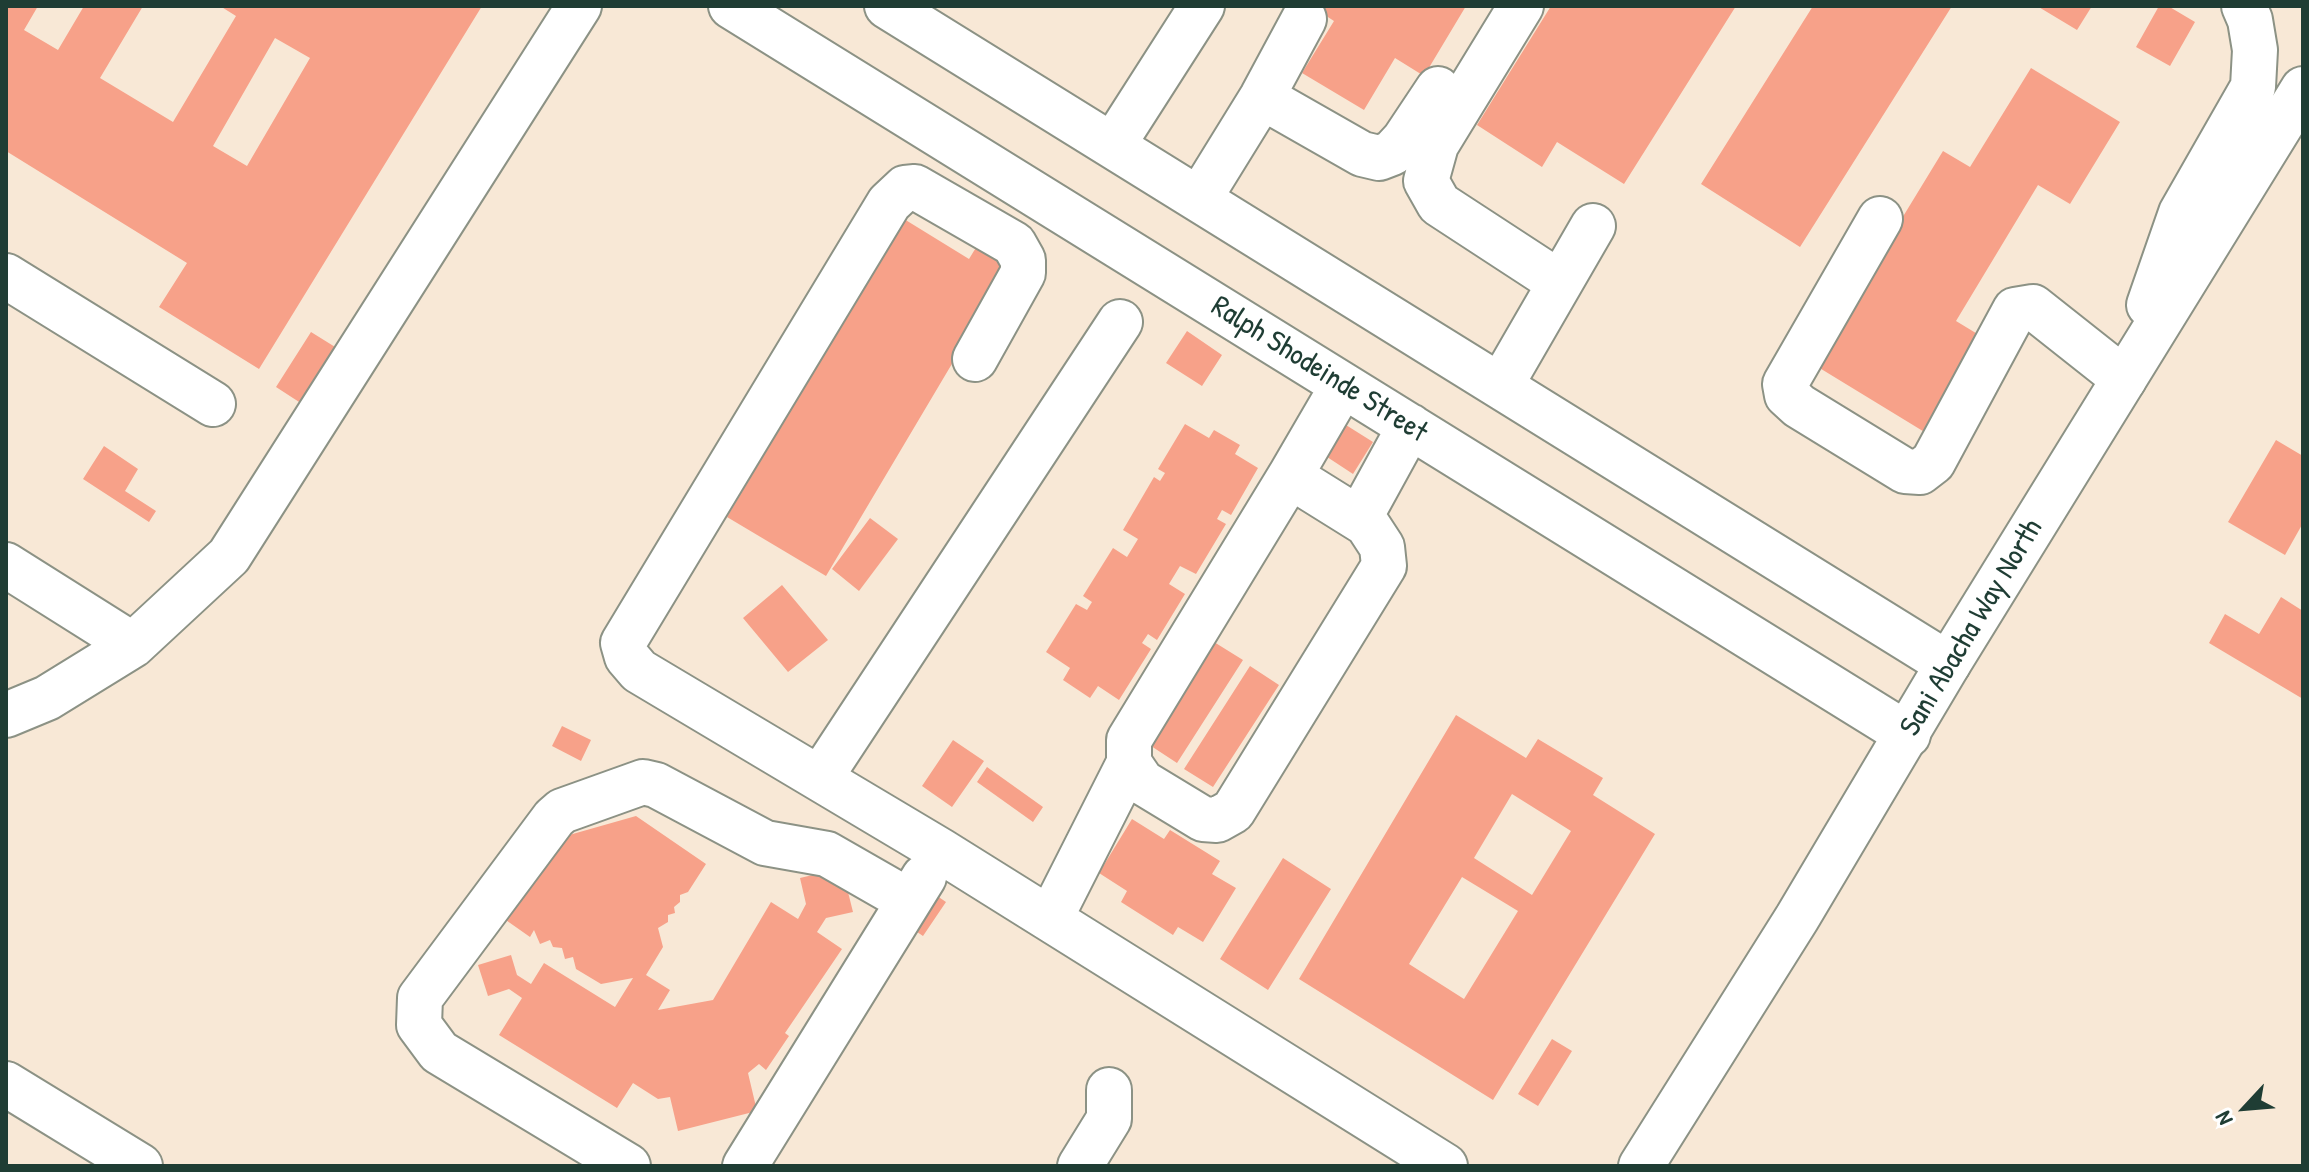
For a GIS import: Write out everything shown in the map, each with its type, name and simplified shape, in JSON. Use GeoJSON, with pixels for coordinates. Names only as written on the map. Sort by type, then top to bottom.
{"type":"FeatureCollection","features":[{"type":"Feature","properties":{"kind":"main road"},"geometry":{"type":"LineString","coordinates":[[6,715],[47,698],[133,645],[229,556],[579,6]]}},
{"type":"Feature","properties":{"kind":"main road","name":"Ralph Shodeinde Street"},"geometry":{"type":"LineString","coordinates":[[731,6],[1908,735]]}},
{"type":"Feature","properties":{"kind":"main road"},"geometry":{"type":"LineString","coordinates":[[887,6],[1948,664]]}},
{"type":"Feature","properties":{"kind":"main road"},"geometry":{"type":"LineString","coordinates":[[1113,145],[1202,6]]}},
{"type":"Feature","properties":{"kind":"main road"},"geometry":{"type":"LineString","coordinates":[[1262,97],[1362,154],[1379,158],[1392,153],[1404,140],[1491,6]]}},
{"type":"Feature","properties":{"kind":"main road"},"geometry":{"type":"LineString","coordinates":[[1521,6],[1436,145],[1426,181],[1439,204],[1560,283]]}},
{"type":"Feature","properties":{"kind":"main road"},"geometry":{"type":"LineString","coordinates":[[1880,219],[1785,384],[1787,395],[1799,406],[1905,471],[1920,472],[1933,462],[2015,310],[2033,307],[2124,379],[2181,213],[2253,87],[2255,50],[2250,20],[2244,6]]}},
{"type":"Feature","properties":{"kind":"main road"},"geometry":{"type":"LineString","coordinates":[[1199,199],[1262,97],[1304,19]]}},
{"type":"Feature","properties":{"kind":"main road","name":"Sani Abacha Way North"},"geometry":{"type":"LineString","coordinates":[[1641,1166],[2303,89]]}},
{"type":"Feature","properties":{"kind":"main road"},"geometry":{"type":"LineString","coordinates":[[975,359],[1023,273],[1023,260],[1014,244],[915,187],[905,188],[889,203],[623,643],[627,657],[639,671],[941,851],[1445,1166]]}},
{"type":"Feature","properties":{"kind":"main road"},"geometry":{"type":"LineString","coordinates":[[1501,385],[1593,226]]}},
{"type":"Feature","properties":{"kind":"main road"},"geometry":{"type":"LineString","coordinates":[[6,276],[213,404]]}},
{"type":"Feature","properties":{"kind":"main road"},"geometry":{"type":"LineString","coordinates":[[820,778],[1120,322]]}},
{"type":"Feature","properties":{"kind":"main road"},"geometry":{"type":"LineString","coordinates":[[1050,919],[1129,763],[1129,740],[1343,385]]}},
{"type":"Feature","properties":{"kind":"main road"},"geometry":{"type":"LineString","coordinates":[[1359,519],[1410,426]]}},
{"type":"Feature","properties":{"kind":"main road"},"geometry":{"type":"LineString","coordinates":[[1129,763],[1142,782],[1203,819],[1217,820],[1233,811],[1384,566],[1382,547],[1367,524],[1290,476]]}},
{"type":"Feature","properties":{"kind":"main road"},"geometry":{"type":"LineString","coordinates":[[6,565],[133,645]]}},
{"type":"Feature","properties":{"kind":"main road"},"geometry":{"type":"LineString","coordinates":[[628,1166],[439,1052],[419,1025],[420,998],[554,818],[562,811],[643,782],[656,785],[765,843],[827,854],[909,901]]}},
{"type":"Feature","properties":{"kind":"main road"},"geometry":{"type":"LineString","coordinates":[[745,1166],[941,851]]}},
{"type":"Feature","properties":{"kind":"main road"},"geometry":{"type":"LineString","coordinates":[[6,1084],[140,1166]]}},
{"type":"Feature","properties":{"kind":"main road"},"geometry":{"type":"LineString","coordinates":[[1080,1166],[1109,1119],[1109,1090]]}},
{"type":"Feature","properties":{"kind":"building"},"geometry":{"type":"Polygon","coordinates":[[[6,6],[38,6],[24,30],[58,50],[84,6],[143,6],[100,78],[173,122],[236,16],[220,6],[482,6],[259,369],[159,307],[187,263],[6,151],[6,6]],[[275,38],[213,146],[247,166],[310,58],[275,38]]]}},
{"type":"Feature","properties":{"kind":"building"},"geometry":{"type":"Polygon","coordinates":[[[1311,6],[1466,6],[1424,76],[1395,58],[1364,110],[1302,73],[1334,21],[1311,6]]]}},
{"type":"Feature","properties":{"kind":"building"},"geometry":{"type":"Polygon","coordinates":[[[1551,6],[1736,6],[1624,184],[1557,142],[1542,167],[1477,125],[1551,6]]]}},
{"type":"Feature","properties":{"kind":"building"},"geometry":{"type":"Polygon","coordinates":[[[1813,6],[1952,6],[1800,247],[1701,184],[1813,6]]]}},
{"type":"Feature","properties":{"kind":"building"},"geometry":{"type":"Polygon","coordinates":[[[2037,6],[2092,6],[2077,30],[2037,6]]]}},
{"type":"Feature","properties":{"kind":"building"},"geometry":{"type":"Polygon","coordinates":[[[2159,6],[2168,6],[2195,22],[2170,66],[2136,47],[2159,6]]]}},
{"type":"Feature","properties":{"kind":"building"},"geometry":{"type":"Polygon","coordinates":[[[2031,68],[2120,122],[2070,204],[2038,185],[1956,321],[1989,341],[1931,436],[1813,364],[1943,151],[1970,167],[2031,68]]]}},
{"type":"Feature","properties":{"kind":"building"},"geometry":{"type":"Polygon","coordinates":[[[904,219],[969,259],[980,241],[1013,261],[826,576],[727,517],[904,219]]]}},
{"type":"Feature","properties":{"kind":"building"},"geometry":{"type":"Polygon","coordinates":[[[1187,331],[1222,355],[1202,386],[1166,363],[1187,331]]]}},
{"type":"Feature","properties":{"kind":"building"},"geometry":{"type":"Polygon","coordinates":[[[311,332],[348,355],[313,411],[276,387],[311,332]]]}},
{"type":"Feature","properties":{"kind":"building"},"geometry":{"type":"Polygon","coordinates":[[[1338,420],[1373,442],[1353,474],[1318,451],[1338,420]]]}},
{"type":"Feature","properties":{"kind":"building"},"geometry":{"type":"Polygon","coordinates":[[[1185,424],[1209,438],[1214,430],[1240,445],[1235,454],[1258,468],[1231,515],[1222,510],[1217,519],[1226,524],[1196,574],[1180,566],[1169,584],[1185,594],[1157,640],[1148,634],[1142,643],[1151,649],[1119,700],[1098,686],[1090,698],[1063,680],[1070,668],[1046,652],[1076,604],[1087,610],[1092,602],[1083,596],[1113,548],[1127,557],[1138,539],[1123,530],[1154,477],[1160,481],[1165,473],[1158,469],[1185,424]]]}},
{"type":"Feature","properties":{"kind":"building"},"geometry":{"type":"Polygon","coordinates":[[[2276,440],[2303,456],[2303,523],[2285,555],[2228,522],[2276,440]]]}},
{"type":"Feature","properties":{"kind":"building"},"geometry":{"type":"Polygon","coordinates":[[[104,446],[138,469],[125,491],[156,511],[149,522],[83,479],[104,446]]]}},
{"type":"Feature","properties":{"kind":"building"},"geometry":{"type":"Polygon","coordinates":[[[870,518],[898,539],[859,591],[832,569],[870,518]]]}},
{"type":"Feature","properties":{"kind":"building"},"geometry":{"type":"Polygon","coordinates":[[[782,585],[828,640],[788,672],[743,618],[782,585]]]}},
{"type":"Feature","properties":{"kind":"building"},"geometry":{"type":"Polygon","coordinates":[[[2281,597],[2303,611],[2303,699],[2209,643],[2225,614],[2259,634],[2281,597]]]}},
{"type":"Feature","properties":{"kind":"building"},"geometry":{"type":"Polygon","coordinates":[[[1214,642],[1243,660],[1177,763],[1148,744],[1214,642]]]}},
{"type":"Feature","properties":{"kind":"building"},"geometry":{"type":"Polygon","coordinates":[[[1250,666],[1279,685],[1213,787],[1184,769],[1250,666]]]}},
{"type":"Feature","properties":{"kind":"building"},"geometry":{"type":"Polygon","coordinates":[[[1456,715],[1526,758],[1538,739],[1603,778],[1593,795],[1655,834],[1493,1100],[1299,979],[1456,715]],[[1512,794],[1474,858],[1532,895],[1571,831],[1512,794]],[[1462,877],[1409,964],[1464,999],[1518,911],[1462,877]]]}},
{"type":"Feature","properties":{"kind":"building"},"geometry":{"type":"Polygon","coordinates":[[[562,726],[591,740],[581,761],[552,746],[562,726]]]}},
{"type":"Feature","properties":{"kind":"building"},"geometry":{"type":"Polygon","coordinates":[[[953,740],[984,761],[952,807],[922,786],[953,740]]]}},
{"type":"Feature","properties":{"kind":"building"},"geometry":{"type":"Polygon","coordinates":[[[987,767],[1043,807],[1033,822],[977,782],[987,767]]]}},
{"type":"Feature","properties":{"kind":"building"},"geometry":{"type":"Polygon","coordinates":[[[636,816],[706,864],[688,892],[680,895],[680,902],[674,907],[675,913],[668,915],[668,922],[658,928],[663,947],[646,975],[670,990],[658,1010],[713,1000],[771,902],[798,919],[806,904],[800,878],[842,868],[853,912],[826,918],[817,932],[842,949],[785,1033],[789,1036],[766,1070],[759,1064],[748,1073],[757,1111],[678,1131],[670,1097],[658,1099],[633,1083],[617,1108],[499,1035],[522,998],[509,989],[488,996],[478,965],[511,955],[517,975],[531,984],[544,963],[615,1007],[633,978],[601,984],[576,969],[573,957],[565,959],[562,948],[553,947],[550,940],[540,944],[534,930],[530,937],[493,911],[541,843],[636,816]]]}},
{"type":"Feature","properties":{"kind":"building"},"geometry":{"type":"Polygon","coordinates":[[[1132,819],[1164,839],[1170,830],[1220,861],[1212,874],[1236,888],[1203,942],[1178,927],[1173,935],[1121,902],[1127,891],[1099,873],[1132,819]]]}},
{"type":"Feature","properties":{"kind":"building"},"geometry":{"type":"Polygon","coordinates":[[[1283,858],[1331,889],[1268,990],[1220,959],[1283,858]]]}},
{"type":"Feature","properties":{"kind":"building"},"geometry":{"type":"Polygon","coordinates":[[[921,885],[946,902],[923,936],[898,919],[921,885]]]}},
{"type":"Feature","properties":{"kind":"building"},"geometry":{"type":"Polygon","coordinates":[[[1552,1039],[1572,1051],[1538,1106],[1518,1094],[1552,1039]]]}}]}
